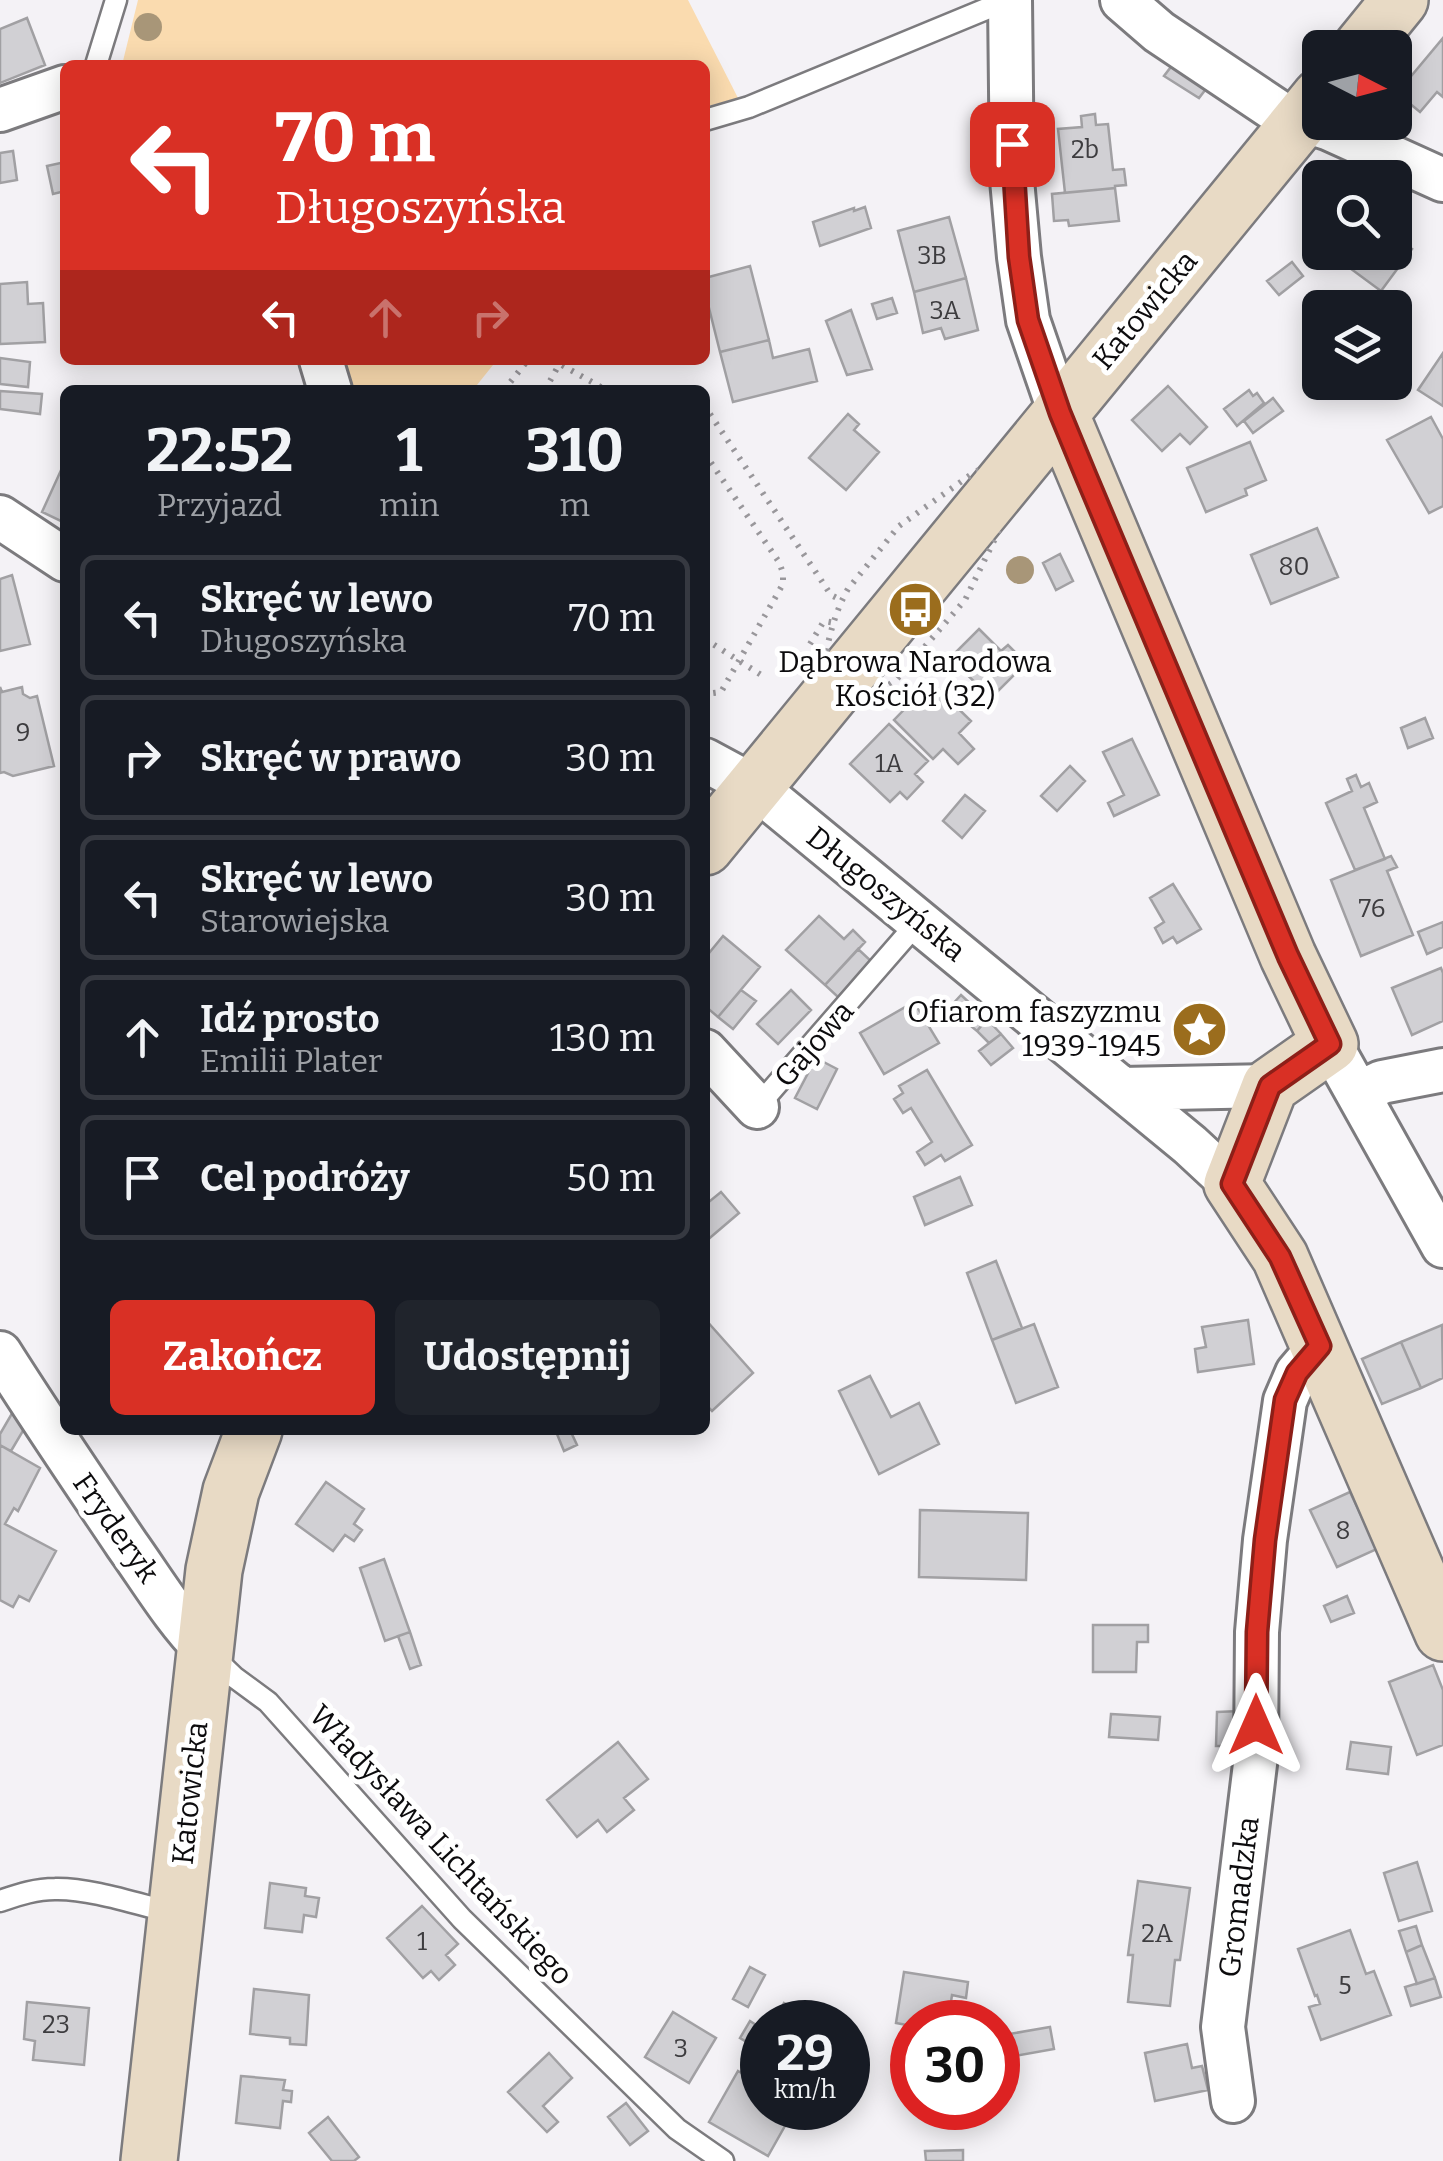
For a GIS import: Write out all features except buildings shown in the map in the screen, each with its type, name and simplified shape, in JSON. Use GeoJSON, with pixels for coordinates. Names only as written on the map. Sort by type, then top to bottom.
{"type":"FeatureCollection","features":[{"type":"Feature","properties":{"kind":"street"},"geometry":{"type":"LineString","coordinates":[[1009,0],[1012,180],[1019,257],[1028,320],[1060,413],[1288,956],[1330,1044],[1443,1246]]}},
{"type":"Feature","properties":{"kind":"street"},"geometry":{"type":"LineString","coordinates":[[1122,0],[1159,32],[1273,108],[1302,108]]}},
{"type":"Feature","properties":{"kind":"street"},"geometry":{"type":"LineString","coordinates":[[1376,30],[1400,0]]}},
{"type":"Feature","properties":{"kind":"street"},"geometry":{"type":"LineString","coordinates":[[0,110],[60,88]]}},
{"type":"Feature","properties":{"kind":"street","name":"Katowicka"},"geometry":{"type":"LineString","coordinates":[[710,841],[1302,119]]}},
{"type":"Feature","properties":{"kind":"street"},"geometry":{"type":"LineString","coordinates":[[1370,140],[1443,180]]}},
{"type":"Feature","properties":{"kind":"street"},"geometry":{"type":"LineString","coordinates":[[0,517],[60,557]]}},
{"type":"Feature","properties":{"kind":"street","name":"Długoszyńska"},"geometry":{"type":"LineString","coordinates":[[710,763],[755,787],[1190,1145],[1232,1184],[1280,1257],[1443,1633]]}},
{"type":"Feature","properties":{"kind":"street"},"geometry":{"type":"LineString","coordinates":[[1232,1184],[1270,1086],[1330,1044]]}},
{"type":"Feature","properties":{"kind":"street","name":"Gajowa"},"geometry":{"type":"LineString","coordinates":[[710,1055],[758,1108]]}},
{"type":"Feature","properties":{"kind":"street"},"geometry":{"type":"LineString","coordinates":[[1358,1093],[1382,1082],[1443,1070]]}},
{"type":"Feature","properties":{"kind":"street"},"geometry":{"type":"LineString","coordinates":[[1122,1089],[1270,1086]]}},
{"type":"Feature","properties":{"kind":"street","name":"Gromadzka"},"geometry":{"type":"LineString","coordinates":[[1232,2100],[1223,2027],[1256,1756],[1257,1632],[1265,1540],[1285,1400],[1297,1373],[1320,1346]]}},
{"type":"Feature","properties":{"kind":"street","name":"Fryderyk"},"geometry":{"type":"LineString","coordinates":[[0,1353],[159,1591],[205,1649]]}},
{"type":"Feature","properties":{"kind":"street","name":"Katowicka"},"geometry":{"type":"LineString","coordinates":[[149,2161],[214,1570],[232,1491],[252,1435]]}},
{"type":"Feature","properties":{"kind":"lane"},"geometry":{"type":"LineString","coordinates":[[98,60],[116,0]]}},
{"type":"Feature","properties":{"kind":"lane"},"geometry":{"type":"LineString","coordinates":[[710,119],[749,107],[1009,0]]}},
{"type":"Feature","properties":{"kind":"lane","name":"Gajowa"},"geometry":{"type":"LineString","coordinates":[[758,1108],[920,921]]}},
{"type":"Feature","properties":{"kind":"lane","name":"Władysława Lichtańskiego"},"geometry":{"type":"LineString","coordinates":[[205,1649],[268,1702],[462,1920],[677,2128],[723,2161]]}},
{"type":"Feature","properties":{"kind":"lane"},"geometry":{"type":"LineString","coordinates":[[0,1902],[26,1892],[57,1888],[176,1914]]}},
{"type":"Feature","properties":{"kind":"path"},"geometry":{"type":"LineString","coordinates":[[508,385],[524,365]]}},
{"type":"Feature","properties":{"kind":"path"},"geometry":{"type":"LineString","coordinates":[[565,365],[598,385]]}},
{"type":"Feature","properties":{"kind":"path"},"geometry":{"type":"LineString","coordinates":[[710,414],[832,595]]}},
{"type":"Feature","properties":{"kind":"path"},"geometry":{"type":"LineString","coordinates":[[710,461],[784,573],[784,584],[721,692],[710,693]]}},
{"type":"Feature","properties":{"kind":"path"},"geometry":{"type":"LineString","coordinates":[[710,642],[766,678]]}},
{"type":"Feature","properties":{"kind":"path"},"geometry":{"type":"LineString","coordinates":[[870,682],[877,704]]}},
{"type":"Feature","properties":{"kind":"shaded area"},"geometry":{"type":"Polygon","coordinates":[[[138,0],[688,0],[738,98],[710,106],[710,60],[123,60],[138,0]]]}},
{"type":"Feature","properties":{"kind":"shaded area"},"geometry":{"type":"Polygon","coordinates":[[[340,365],[493,365],[477,385],[346,385],[340,365]]]}},
{"type":"Feature","properties":{"kind":"place","name":"Dąbrowa Narodowa Kościół (32)"},"geometry":{"type":"Point","coordinates":[915,609]}},
{"type":"Feature","properties":{"kind":"place","name":"Ofiarom faszyzmu 1939-1945"},"geometry":{"type":"Point","coordinates":[1200,1029]}},
{"type":"Feature","properties":{"kind":"route"},"geometry":{"type":"LineString","coordinates":[[1012,144],[1019,257],[1028,320],[1060,413],[1288,956],[1330,1044],[1270,1086],[1232,1184],[1280,1257],[1320,1346],[1297,1373],[1285,1400],[1265,1540],[1257,1632],[1256,1725]]}}]}
